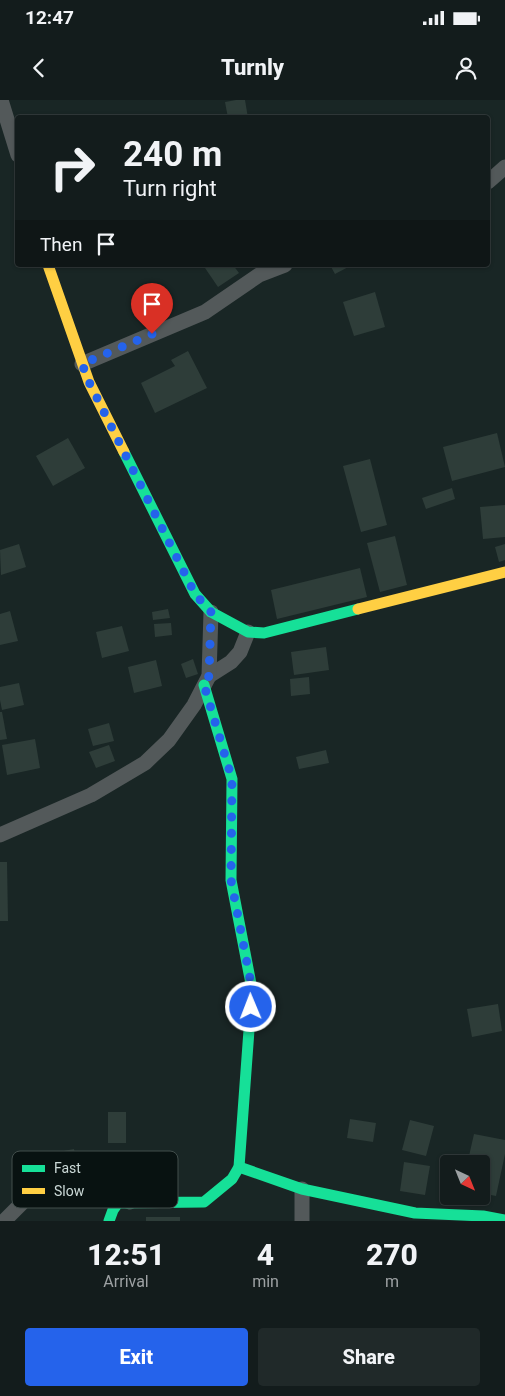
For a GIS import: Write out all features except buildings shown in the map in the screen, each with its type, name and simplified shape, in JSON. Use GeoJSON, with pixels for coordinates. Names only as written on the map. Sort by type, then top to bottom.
{"type":"FeatureCollection","features":[{"type":"Feature","properties":{"kind":"street"},"geometry":{"type":"LineString","coordinates":[[1,100],[15,145]]}},
{"type":"Feature","properties":{"kind":"street"},"geometry":{"type":"LineString","coordinates":[[490,180],[505,167]]}},
{"type":"Feature","properties":{"kind":"street"},"geometry":{"type":"LineString","coordinates":[[49,267],[89,382],[190,586],[211,612],[248,632],[264,633],[505,572]]}},
{"type":"Feature","properties":{"kind":"street"},"geometry":{"type":"LineString","coordinates":[[82,364],[205,312],[259,275],[280,267]]}},
{"type":"Feature","properties":{"kind":"street"},"geometry":{"type":"LineString","coordinates":[[178,1202],[204,1202],[232,1180],[239,1168],[252,989],[231,880],[232,779],[207,680],[211,612]]}},
{"type":"Feature","properties":{"kind":"street"},"geometry":{"type":"LineString","coordinates":[[0,835],[91,796],[145,763],[169,740],[194,704],[207,680],[231,662],[240,652],[248,632]]}},
{"type":"Feature","properties":{"kind":"street"},"geometry":{"type":"LineString","coordinates":[[239,1168],[302,1190],[415,1213],[483,1216],[505,1220]]}},
{"type":"Feature","properties":{"kind":"street"},"geometry":{"type":"LineString","coordinates":[[302,1190],[302,1221]]}},
{"type":"Feature","properties":{"kind":"street"},"geometry":{"type":"LineString","coordinates":[[4,1221],[17,1208]]}},
{"type":"Feature","properties":{"kind":"street"},"geometry":{"type":"LineString","coordinates":[[109,1221],[114,1208]]}},
{"type":"Feature","properties":{"kind":"traffic: fast"},"geometry":{"type":"LineString","coordinates":[[124,452],[195,594],[211,612],[248,632],[264,633],[358,609]]}},
{"type":"Feature","properties":{"kind":"traffic: fast"},"geometry":{"type":"LineString","coordinates":[[178,1202],[204,1202],[232,1179],[239,1167],[252,989],[231,880],[232,779],[204,685]]}},
{"type":"Feature","properties":{"kind":"traffic: fast"},"geometry":{"type":"LineString","coordinates":[[239,1167],[302,1189],[415,1213],[483,1216],[505,1220]]}},
{"type":"Feature","properties":{"kind":"traffic: fast"},"geometry":{"type":"LineString","coordinates":[[109,1221],[114,1208]]}},
{"type":"Feature","properties":{"kind":"traffic: slow"},"geometry":{"type":"LineString","coordinates":[[49,267],[89,382],[124,452]]}},
{"type":"Feature","properties":{"kind":"traffic: slow"},"geometry":{"type":"LineString","coordinates":[[358,609],[505,572]]}},
{"type":"Feature","properties":{"kind":"route"},"geometry":{"type":"LineString","coordinates":[[152,334],[82,364],[161,529],[195,594],[211,612],[209,676],[204,685],[232,779],[231,880],[252,989],[251,1007]]}}]}
